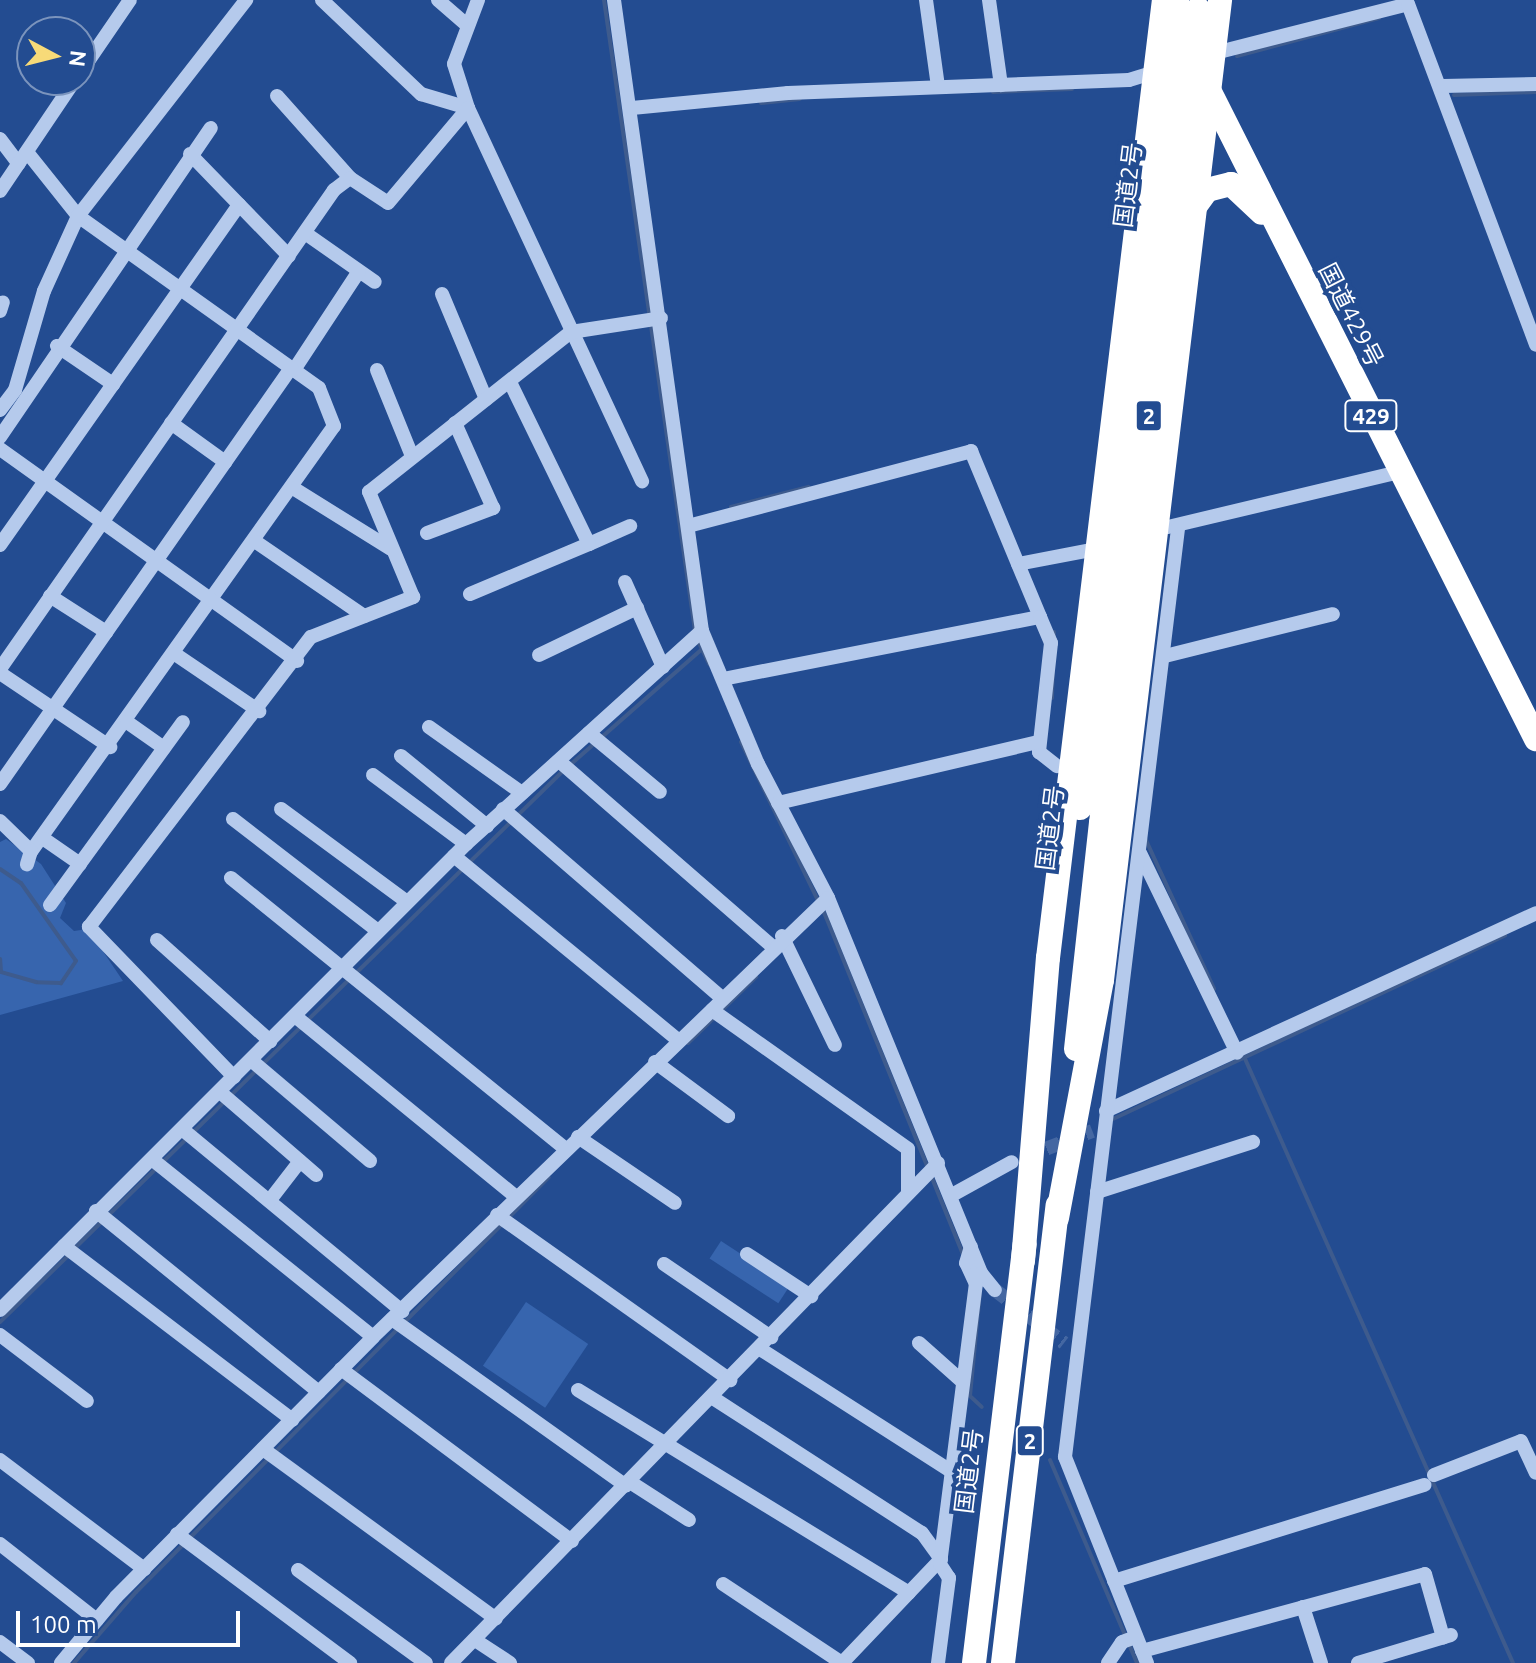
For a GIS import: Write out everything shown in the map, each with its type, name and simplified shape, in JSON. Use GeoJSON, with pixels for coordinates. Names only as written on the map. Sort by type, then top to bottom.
{"type":"FeatureCollection","features":[{"type":"Feature","properties":{"kind":"highway","name":"国道2号"},"geometry":{"type":"LineString","coordinates":[[1003,1663],[1199,0]]}},
{"type":"Feature","properties":{"kind":"highway"},"geometry":{"type":"LineString","coordinates":[[1057,1218],[1102,980],[1152,525],[1197,204],[1200,65],[1203,46],[1217,28],[1220,0]]}},
{"type":"Feature","properties":{"kind":"highway","name":"国道2号"},"geometry":{"type":"LineString","coordinates":[[974,1663],[1080,808],[1167,1]]}},
{"type":"Feature","properties":{"kind":"highway"},"geometry":{"type":"LineString","coordinates":[[1023,1261],[1048,958],[1150,111],[1167,1]]}},
{"type":"Feature","properties":{"kind":"highway","name":"国道429号"},"geometry":{"type":"LineString","coordinates":[[1167,1],[1399,472],[1536,739]]}},
{"type":"Feature","properties":{"kind":"highway"},"geometry":{"type":"LineString","coordinates":[[1150,111],[1165,80],[1200,65]]}},
{"type":"Feature","properties":{"kind":"highway"},"geometry":{"type":"LineString","coordinates":[[1197,204],[1207,190],[1231,184],[1278,228]]}},
{"type":"Feature","properties":{"kind":"street"},"geometry":{"type":"LineString","coordinates":[[96,50],[130,0]]}},
{"type":"Feature","properties":{"kind":"street"},"geometry":{"type":"LineString","coordinates":[[0,410],[15,390],[44,291],[78,216],[246,0]]}},
{"type":"Feature","properties":{"kind":"street"},"geometry":{"type":"LineString","coordinates":[[322,0],[421,94],[468,108]]}},
{"type":"Feature","properties":{"kind":"street"},"geometry":{"type":"LineString","coordinates":[[438,0],[466,24]]}},
{"type":"Feature","properties":{"kind":"street"},"geometry":{"type":"LineString","coordinates":[[478,0],[466,24],[454,64],[468,108],[642,481]]}},
{"type":"Feature","properties":{"kind":"street"},"geometry":{"type":"LineString","coordinates":[[614,0],[632,108],[653,320],[688,526],[702,632],[952,1195],[976,1284],[941,1559],[842,1663],[723,1584]]}},
{"type":"Feature","properties":{"kind":"street"},"geometry":{"type":"LineString","coordinates":[[926,0],[938,86]]}},
{"type":"Feature","properties":{"kind":"street"},"geometry":{"type":"LineString","coordinates":[[989,0],[1001,85]]}},
{"type":"Feature","properties":{"kind":"street"},"geometry":{"type":"LineString","coordinates":[[632,108],[1155,72],[1200,65],[1408,2],[1443,86],[1536,345]]}},
{"type":"Feature","properties":{"kind":"street"},"geometry":{"type":"LineString","coordinates":[[1443,86],[1536,84]]}},
{"type":"Feature","properties":{"kind":"street"},"geometry":{"type":"LineString","coordinates":[[0,191],[64,96]]}},
{"type":"Feature","properties":{"kind":"street"},"geometry":{"type":"LineString","coordinates":[[277,96],[350,178],[388,203],[468,108]]}},
{"type":"Feature","properties":{"kind":"street"},"geometry":{"type":"LineString","coordinates":[[0,437],[57,346],[211,128]]}},
{"type":"Feature","properties":{"kind":"street"},"geometry":{"type":"LineString","coordinates":[[0,139],[23,158],[78,216],[319,388],[334,426],[216,600],[28,858],[0,821]]}},
{"type":"Feature","properties":{"kind":"street"},"geometry":{"type":"LineString","coordinates":[[190,154],[289,256]]}},
{"type":"Feature","properties":{"kind":"street"},"geometry":{"type":"LineString","coordinates":[[110,747],[0,671],[102,520],[305,233],[350,178]]}},
{"type":"Feature","properties":{"kind":"street"},"geometry":{"type":"LineString","coordinates":[[0,545],[239,205]]}},
{"type":"Feature","properties":{"kind":"street"},"geometry":{"type":"LineString","coordinates":[[305,233],[375,282]]}},
{"type":"Feature","properties":{"kind":"street"},"geometry":{"type":"LineString","coordinates":[[0,784],[359,271]]}},
{"type":"Feature","properties":{"kind":"street"},"geometry":{"type":"LineString","coordinates":[[1129,285],[1184,290]]}},
{"type":"Feature","properties":{"kind":"street"},"geometry":{"type":"LineString","coordinates":[[442,294],[486,399]]}},
{"type":"Feature","properties":{"kind":"street"},"geometry":{"type":"LineString","coordinates":[[234,1077],[89,927],[210,760],[235,744],[297,661],[311,637],[413,597],[369,492],[571,332],[653,320]]}},
{"type":"Feature","properties":{"kind":"street"},"geometry":{"type":"LineString","coordinates":[[57,346],[113,384]]}},
{"type":"Feature","properties":{"kind":"street"},"geometry":{"type":"LineString","coordinates":[[377,370],[412,456]]}},
{"type":"Feature","properties":{"kind":"street"},"geometry":{"type":"LineString","coordinates":[[510,382],[589,544]]}},
{"type":"Feature","properties":{"kind":"street"},"geometry":{"type":"LineString","coordinates":[[171,423],[225,462]]}},
{"type":"Feature","properties":{"kind":"street"},"geometry":{"type":"LineString","coordinates":[[427,533],[493,508],[455,423]]}},
{"type":"Feature","properties":{"kind":"street"},"geometry":{"type":"LineString","coordinates":[[0,449],[156,561],[216,600],[297,661]]}},
{"type":"Feature","properties":{"kind":"street"},"geometry":{"type":"LineString","coordinates":[[688,526],[971,451],[1022,563],[1051,643],[1039,752],[1057,766]]}},
{"type":"Feature","properties":{"kind":"street"},"geometry":{"type":"LineString","coordinates":[[1152,525],[1178,528],[1399,472]]}},
{"type":"Feature","properties":{"kind":"street"},"geometry":{"type":"LineString","coordinates":[[293,488],[391,549]]}},
{"type":"Feature","properties":{"kind":"street"},"geometry":{"type":"LineString","coordinates":[[470,594],[630,526]]}},
{"type":"Feature","properties":{"kind":"street"},"geometry":{"type":"LineString","coordinates":[[1178,528],[1165,656],[1136,827],[1140,853],[1106,1111],[1098,1131],[1097,1192],[1072,1345],[1065,1457],[1114,1581],[1130,1639],[1145,1657],[1303,1607],[1425,1574],[1448,1636],[1358,1663]]}},
{"type":"Feature","properties":{"kind":"street"},"geometry":{"type":"LineString","coordinates":[[256,542],[364,616]]}},
{"type":"Feature","properties":{"kind":"street"},"geometry":{"type":"LineString","coordinates":[[1022,563],[1096,549]]}},
{"type":"Feature","properties":{"kind":"street"},"geometry":{"type":"LineString","coordinates":[[625,582],[663,667]]}},
{"type":"Feature","properties":{"kind":"street"},"geometry":{"type":"LineString","coordinates":[[50,596],[106,632]]}},
{"type":"Feature","properties":{"kind":"street"},"geometry":{"type":"LineString","coordinates":[[539,655],[637,608]]}},
{"type":"Feature","properties":{"kind":"street"},"geometry":{"type":"LineString","coordinates":[[1165,656],[1333,614]]}},
{"type":"Feature","properties":{"kind":"street"},"geometry":{"type":"LineString","coordinates":[[723,679],[1040,617]]}},
{"type":"Feature","properties":{"kind":"street"},"geometry":{"type":"LineString","coordinates":[[0,1310],[295,1016],[353,974],[378,931],[466,844],[522,793],[564,765],[702,632]]}},
{"type":"Feature","properties":{"kind":"street"},"geometry":{"type":"LineString","coordinates":[[175,654],[259,711]]}},
{"type":"Feature","properties":{"kind":"street"},"geometry":{"type":"LineString","coordinates":[[127,722],[164,748]]}},
{"type":"Feature","properties":{"kind":"street"},"geometry":{"type":"LineString","coordinates":[[50,905],[183,722]]}},
{"type":"Feature","properties":{"kind":"street"},"geometry":{"type":"LineString","coordinates":[[429,727],[522,793]]}},
{"type":"Feature","properties":{"kind":"street"},"geometry":{"type":"LineString","coordinates":[[594,737],[660,792]]}},
{"type":"Feature","properties":{"kind":"street"},"geometry":{"type":"LineString","coordinates":[[778,803],[1039,742]]}},
{"type":"Feature","properties":{"kind":"street"},"geometry":{"type":"LineString","coordinates":[[401,756],[487,826]]}},
{"type":"Feature","properties":{"kind":"street"},"geometry":{"type":"LineString","coordinates":[[564,765],[784,942],[835,1045]]}},
{"type":"Feature","properties":{"kind":"street"},"geometry":{"type":"LineString","coordinates":[[373,775],[466,844]]}},
{"type":"Feature","properties":{"kind":"street"},"geometry":{"type":"LineString","coordinates":[[281,809],[407,902]]}},
{"type":"Feature","properties":{"kind":"street"},"geometry":{"type":"LineString","coordinates":[[504,810],[718,1010],[908,1149],[908,1193]]}},
{"type":"Feature","properties":{"kind":"street"},"geometry":{"type":"LineString","coordinates":[[233,819],[378,931]]}},
{"type":"Feature","properties":{"kind":"street"},"geometry":{"type":"LineString","coordinates":[[44,839],[80,864]]}},
{"type":"Feature","properties":{"kind":"street"},"geometry":{"type":"LineString","coordinates":[[1140,853],[1241,1052]]}},
{"type":"Feature","properties":{"kind":"street"},"geometry":{"type":"LineString","coordinates":[[455,857],[678,1040]]}},
{"type":"Feature","properties":{"kind":"street"},"geometry":{"type":"LineString","coordinates":[[231,878],[566,1149]]}},
{"type":"Feature","properties":{"kind":"street"},"geometry":{"type":"LineString","coordinates":[[61,1663],[144,1569],[183,1538],[268,1453],[292,1420],[319,1392],[347,1374],[373,1337],[398,1320],[503,1219],[516,1197],[660,1066],[678,1040],[718,1010],[822,902]]}},
{"type":"Feature","properties":{"kind":"street"},"geometry":{"type":"LineString","coordinates":[[1106,1111],[1241,1052],[1536,913]]}},
{"type":"Feature","properties":{"kind":"street"},"geometry":{"type":"LineString","coordinates":[[157,940],[270,1041]]}},
{"type":"Feature","properties":{"kind":"street"},"geometry":{"type":"LineString","coordinates":[[295,1016],[516,1197]]}},
{"type":"Feature","properties":{"kind":"street"},"geometry":{"type":"LineString","coordinates":[[252,1060],[370,1161]]}},
{"type":"Feature","properties":{"kind":"street"},"geometry":{"type":"LineString","coordinates":[[660,1066],[728,1116]]}},
{"type":"Feature","properties":{"kind":"street"},"geometry":{"type":"LineString","coordinates":[[220,1093],[316,1175]]}},
{"type":"Feature","properties":{"kind":"street"},"geometry":{"type":"LineString","coordinates":[[182,1130],[270,1200],[398,1320],[628,1484],[689,1520]]}},
{"type":"Feature","properties":{"kind":"street"},"geometry":{"type":"LineString","coordinates":[[582,1140],[675,1203]]}},
{"type":"Feature","properties":{"kind":"street"},"geometry":{"type":"LineString","coordinates":[[1097,1192],[1253,1142]]}},
{"type":"Feature","properties":{"kind":"street"},"geometry":{"type":"LineString","coordinates":[[153,1160],[373,1337]]}},
{"type":"Feature","properties":{"kind":"street"},"geometry":{"type":"LineString","coordinates":[[270,1200],[300,1161]]}},
{"type":"Feature","properties":{"kind":"street"},"geometry":{"type":"LineString","coordinates":[[952,1195],[1012,1162]]}},
{"type":"Feature","properties":{"kind":"street"},"geometry":{"type":"LineString","coordinates":[[451,1663],[713,1398],[938,1164]]}},
{"type":"Feature","properties":{"kind":"street"},"geometry":{"type":"LineString","coordinates":[[96,1212],[319,1392]]}},
{"type":"Feature","properties":{"kind":"street"},"geometry":{"type":"LineString","coordinates":[[503,1219],[730,1380]]}},
{"type":"Feature","properties":{"kind":"street"},"geometry":{"type":"LineString","coordinates":[[64,1246],[292,1420]]}},
{"type":"Feature","properties":{"kind":"street"},"geometry":{"type":"LineString","coordinates":[[969,1253],[995,1290]]}},
{"type":"Feature","properties":{"kind":"street"},"geometry":{"type":"LineString","coordinates":[[747,1254],[811,1296]]}},
{"type":"Feature","properties":{"kind":"street"},"geometry":{"type":"LineString","coordinates":[[664,1264],[771,1337]]}},
{"type":"Feature","properties":{"kind":"street"},"geometry":{"type":"LineString","coordinates":[[0,1335],[87,1401]]}},
{"type":"Feature","properties":{"kind":"street"},"geometry":{"type":"LineString","coordinates":[[919,1343],[963,1382]]}},
{"type":"Feature","properties":{"kind":"street"},"geometry":{"type":"LineString","coordinates":[[760,1349],[952,1472]]}},
{"type":"Feature","properties":{"kind":"street"},"geometry":{"type":"LineString","coordinates":[[347,1374],[572,1541]]}},
{"type":"Feature","properties":{"kind":"street"},"geometry":{"type":"LineString","coordinates":[[578,1390],[909,1593]]}},
{"type":"Feature","properties":{"kind":"street"},"geometry":{"type":"LineString","coordinates":[[713,1398],[922,1533],[941,1559],[949,1578],[938,1663]]}},
{"type":"Feature","properties":{"kind":"street"},"geometry":{"type":"LineString","coordinates":[[1114,1581],[1429,1480],[1521,1441],[1536,1473]]}},
{"type":"Feature","properties":{"kind":"street"},"geometry":{"type":"LineString","coordinates":[[268,1453],[496,1619]]}},
{"type":"Feature","properties":{"kind":"street"},"geometry":{"type":"LineString","coordinates":[[0,1460],[144,1569]]}},
{"type":"Feature","properties":{"kind":"street"},"geometry":{"type":"LineString","coordinates":[[183,1538],[350,1663]]}},
{"type":"Feature","properties":{"kind":"street"},"geometry":{"type":"LineString","coordinates":[[0,1544],[97,1620]]}},
{"type":"Feature","properties":{"kind":"street"},"geometry":{"type":"LineString","coordinates":[[298,1570],[426,1663]]}},
{"type":"Feature","properties":{"kind":"street"},"geometry":{"type":"LineString","coordinates":[[1303,1607],[1321,1663]]}},
{"type":"Feature","properties":{"kind":"street"},"geometry":{"type":"LineString","coordinates":[[1108,1663],[1130,1639]]}},
{"type":"Feature","properties":{"kind":"street"},"geometry":{"type":"LineString","coordinates":[[475,1640],[510,1663]]}},
{"type":"Feature","properties":{"kind":"street"},"geometry":{"type":"LineString","coordinates":[[0,1642],[28,1663]]}},
{"type":"Feature","properties":{"kind":"shaded area"},"geometry":{"type":"Polygon","coordinates":[[[6,839],[41,864],[66,903],[60,918],[74,931],[88,929],[123,981],[0,1015],[0,842],[6,839]]]}},
{"type":"Feature","properties":{"kind":"shaded area"},"geometry":{"type":"Polygon","coordinates":[[[721,1241],[790,1286],[778,1303],[710,1259],[721,1241]]]}},
{"type":"Feature","properties":{"kind":"shaded area"},"geometry":{"type":"Polygon","coordinates":[[[526,1302],[588,1344],[545,1408],[483,1366],[526,1302]]]}},
{"type":"Feature","properties":{"kind":"waterway"},"geometry":{"type":"LineString","coordinates":[[604,0],[695,631]]}},
{"type":"Feature","properties":{"kind":"waterway"},"geometry":{"type":"LineString","coordinates":[[1237,56],[1379,18]]}},
{"type":"Feature","properties":{"kind":"waterway"},"geometry":{"type":"LineString","coordinates":[[993,92],[1072,89]]}},
{"type":"Feature","properties":{"kind":"waterway"},"geometry":{"type":"LineString","coordinates":[[1454,95],[1536,92]]}},
{"type":"Feature","properties":{"kind":"waterway"},"geometry":{"type":"LineString","coordinates":[[761,103],[800,99]]}},
{"type":"Feature","properties":{"kind":"waterway"},"geometry":{"type":"LineString","coordinates":[[731,507],[808,487]]}},
{"type":"Feature","properties":{"kind":"waterway"},"geometry":{"type":"LineString","coordinates":[[1052,698],[1054,632]]}},
{"type":"Feature","properties":{"kind":"waterway"},"geometry":{"type":"LineString","coordinates":[[697,639],[709,664]]}},
{"type":"Feature","properties":{"kind":"waterway"},"geometry":{"type":"LineString","coordinates":[[570,765],[701,650]]}},
{"type":"Feature","properties":{"kind":"waterway"},"geometry":{"type":"LineString","coordinates":[[741,742],[826,917],[963,1255]]}},
{"type":"Feature","properties":{"kind":"waterway"},"geometry":{"type":"LineString","coordinates":[[355,974],[563,771]]}},
{"type":"Feature","properties":{"kind":"waterway"},"geometry":{"type":"LineString","coordinates":[[1145,838],[1214,989]]}},
{"type":"Feature","properties":{"kind":"waterway"},"geometry":{"type":"LineString","coordinates":[[0,869],[21,883],[76,961],[61,983],[36,982],[1,972],[0,959]]}},
{"type":"Feature","properties":{"kind":"waterway"},"geometry":{"type":"LineString","coordinates":[[1113,1119],[1505,935]]}},
{"type":"Feature","properties":{"kind":"waterway"},"geometry":{"type":"LineString","coordinates":[[688,1043],[756,977]]}},
{"type":"Feature","properties":{"kind":"waterway"},"geometry":{"type":"LineString","coordinates":[[75,1248],[349,980]]}},
{"type":"Feature","properties":{"kind":"waterway"},"geometry":{"type":"LineString","coordinates":[[1242,1052],[1513,1663]]}},
{"type":"Feature","properties":{"kind":"waterway"},"geometry":{"type":"LineString","coordinates":[[74,1663],[136,1592],[549,1177]]}},
{"type":"Feature","properties":{"kind":"waterway"},"geometry":{"type":"LineString","coordinates":[[0,1322],[69,1255]]}},
{"type":"Feature","properties":{"kind":"waterway"},"geometry":{"type":"LineString","coordinates":[[980,1292],[970,1396],[982,1407]]}},
{"type":"Feature","properties":{"kind":"waterway"},"geometry":{"type":"LineString","coordinates":[[1050,1460],[1137,1663]]}},
{"type":"Feature","properties":{"kind":"tunnel"},"geometry":{"type":"LineString","coordinates":[[1027,1156],[1092,1131]]}},
{"type":"Feature","properties":{"kind":"tunnel"},"geometry":{"type":"LineString","coordinates":[[995,1290],[1064,1343]]}}]}
